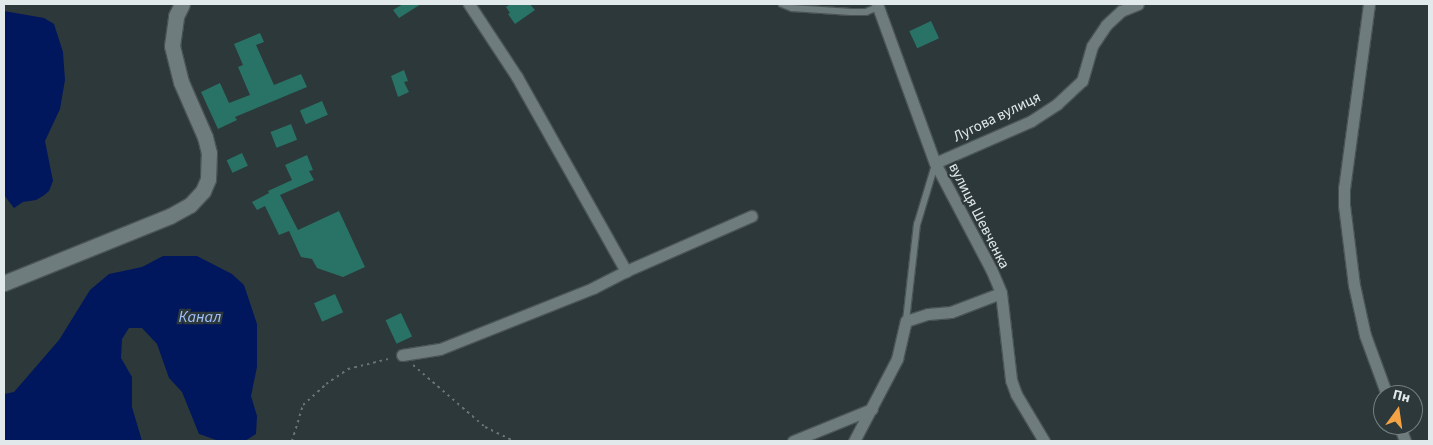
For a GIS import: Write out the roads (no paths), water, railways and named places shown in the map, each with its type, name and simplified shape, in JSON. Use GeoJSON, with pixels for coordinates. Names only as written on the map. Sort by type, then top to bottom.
{"type":"FeatureCollection","features":[{"type":"Feature","properties":{"kind":"street"},"geometry":{"type":"LineString","coordinates":[[4,283],[170,216],[190,205],[203,191],[208,179],[208,153],[205,137],[181,82],[172,46],[176,16],[182,4]]}},
{"type":"Feature","properties":{"kind":"street"},"geometry":{"type":"LineString","coordinates":[[469,4],[517,77],[626,271]]}},
{"type":"Feature","properties":{"kind":"street","name":"Лугова вулиця"},"geometry":{"type":"LineString","coordinates":[[936,163],[1031,121],[1057,104],[1076,89],[1082,81],[1092,46],[1106,25],[1121,11],[1138,4]]}},
{"type":"Feature","properties":{"kind":"street"},"geometry":{"type":"LineString","coordinates":[[1369,4],[1348,156],[1344,205],[1354,285],[1365,334],[1383,385]]}},
{"type":"Feature","properties":{"kind":"street","name":"вулиця Шевченка"},"geometry":{"type":"LineString","coordinates":[[878,5],[936,163],[991,269],[1001,294],[1011,380],[1016,394],[1044,441]]}},
{"type":"Feature","properties":{"kind":"street"},"geometry":{"type":"LineString","coordinates":[[402,355],[440,349],[593,288],[626,271],[751,216]]}},
{"type":"Feature","properties":{"kind":"street"},"geometry":{"type":"LineString","coordinates":[[854,441],[897,359],[906,322],[928,314],[952,312],[1001,294]]}},
{"type":"Feature","properties":{"kind":"street"},"geometry":{"type":"LineString","coordinates":[[793,441],[872,409]]}},
{"type":"Feature","properties":{"kind":"lane"},"geometry":{"type":"LineString","coordinates":[[782,4],[792,8],[851,12],[866,12],[878,5]]}},
{"type":"Feature","properties":{"kind":"lane"},"geometry":{"type":"LineString","coordinates":[[906,322],[917,225],[936,163]]}},
{"type":"Feature","properties":{"kind":"water"},"geometry":{"type":"Polygon","coordinates":[[[4,11],[44,18],[54,24],[63,52],[65,80],[60,109],[45,141],[53,181],[49,191],[43,196],[36,200],[23,202],[14,208],[4,195],[4,11]]]}},
{"type":"Feature","properties":{"kind":"water","name":"Канал"},"geometry":{"type":"Polygon","coordinates":[[[163,256],[197,256],[232,274],[244,285],[257,324],[257,367],[251,396],[257,416],[256,434],[245,441],[219,441],[199,434],[182,392],[169,378],[157,344],[142,328],[129,328],[122,339],[121,358],[132,377],[132,407],[142,441],[4,441],[4,394],[14,392],[59,340],[90,290],[109,274],[142,267],[163,256]]]}}]}
